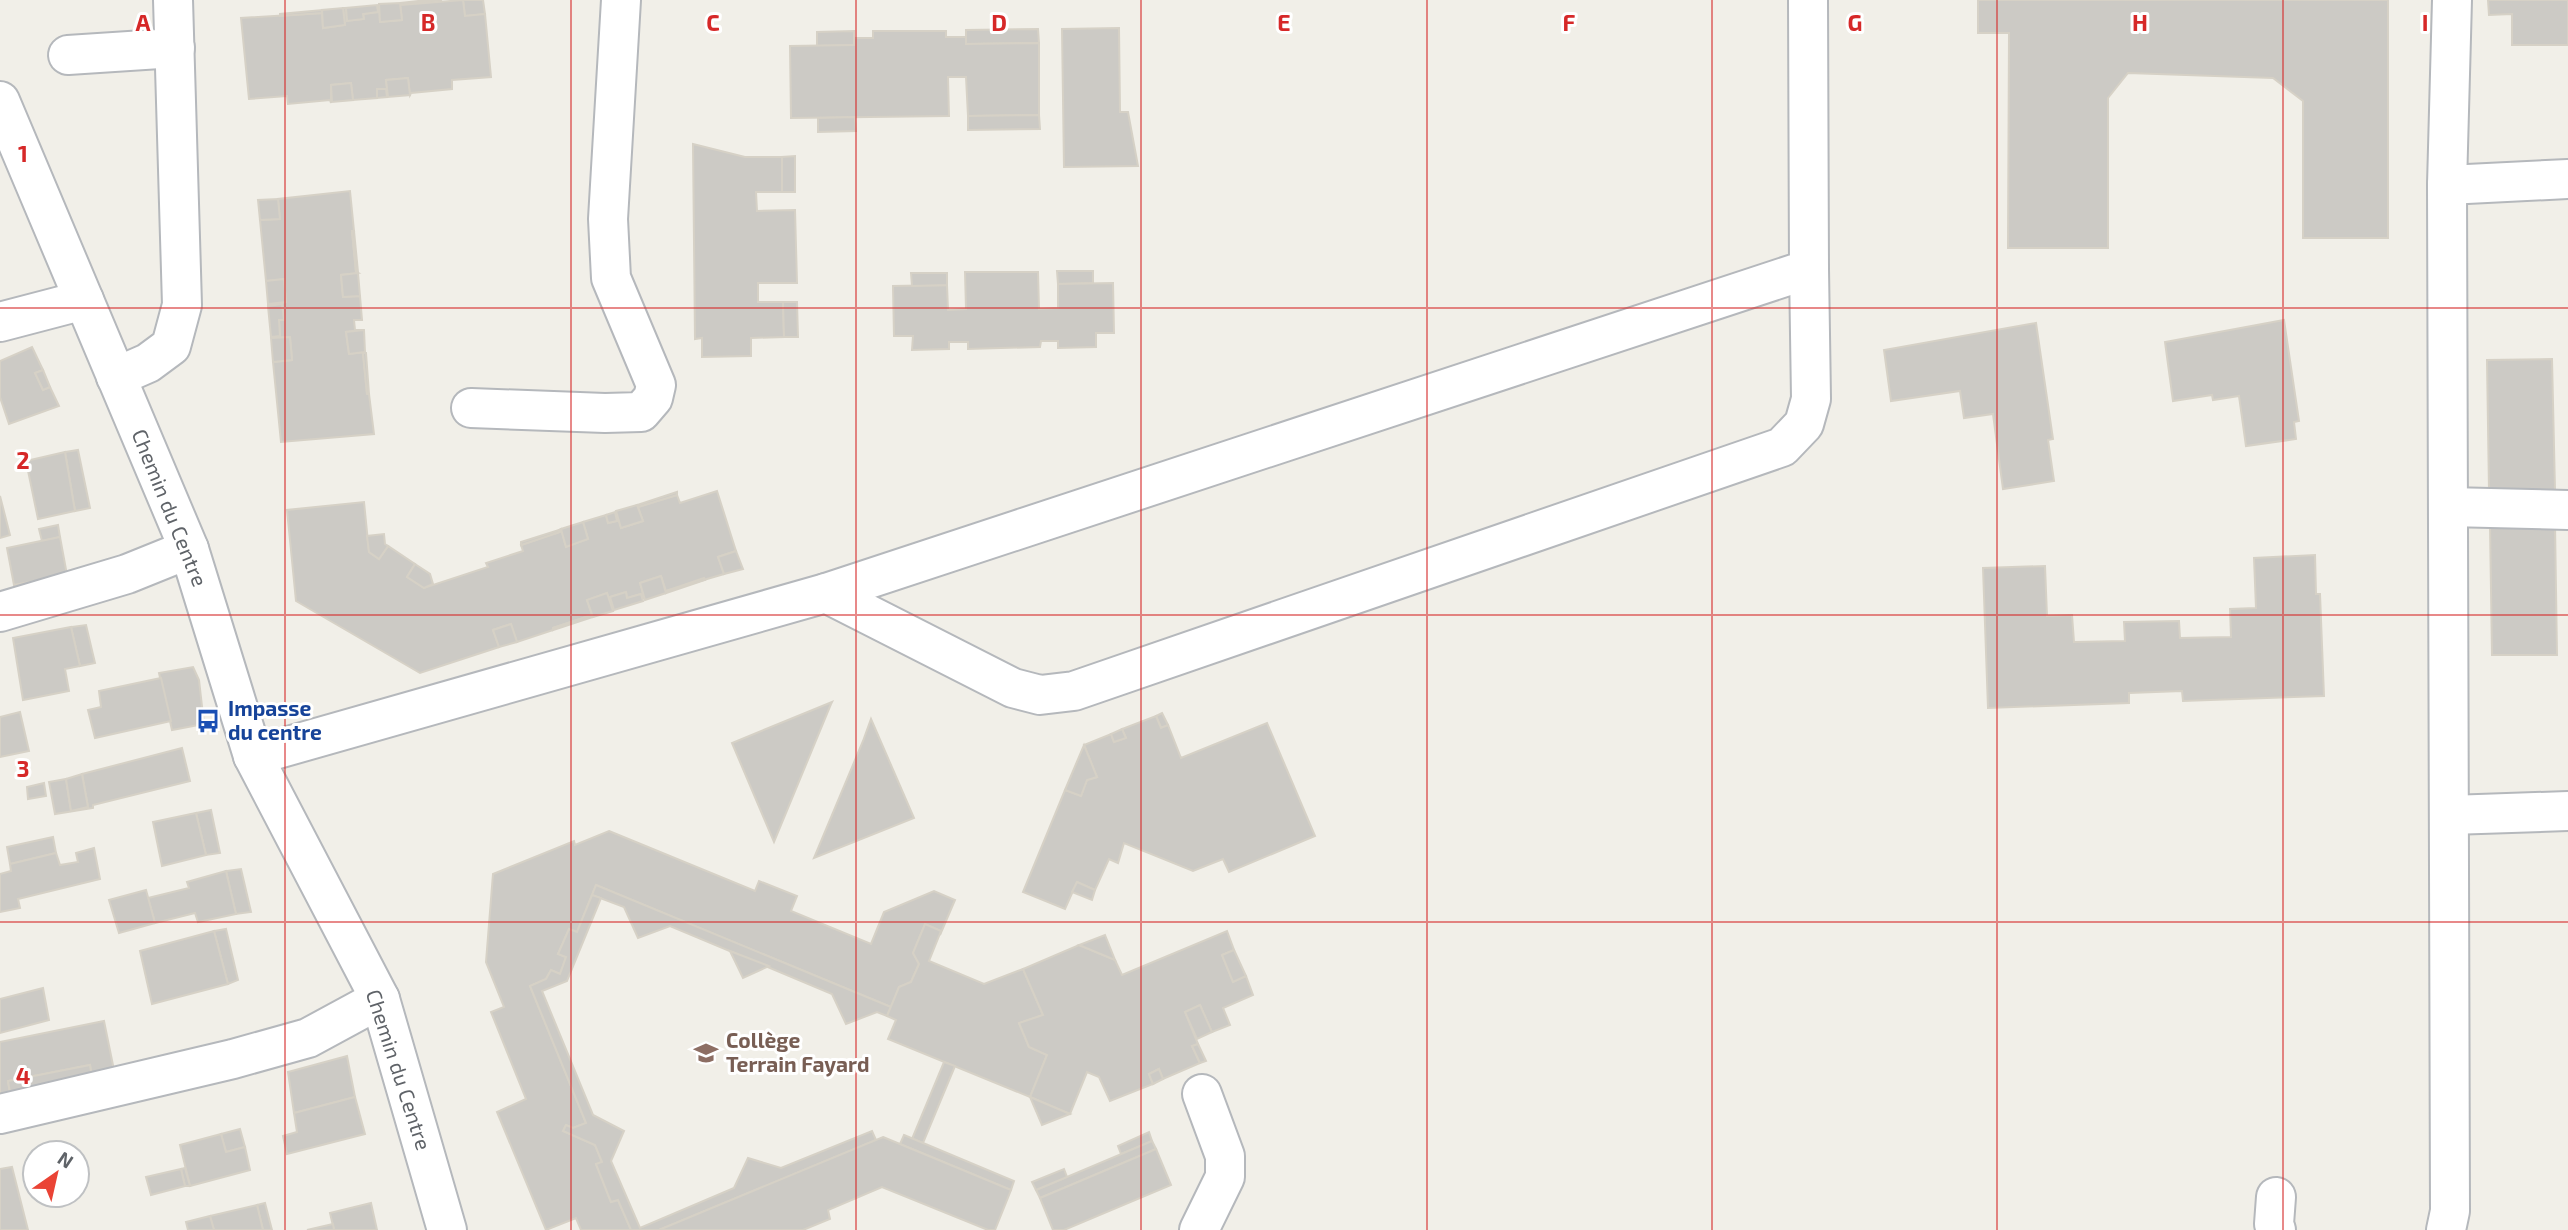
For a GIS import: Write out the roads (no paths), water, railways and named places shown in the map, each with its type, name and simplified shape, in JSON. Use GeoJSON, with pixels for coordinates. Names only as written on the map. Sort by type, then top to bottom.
{"type":"FeatureCollection","features":[{"type":"Feature","properties":{"kind":"street"},"geometry":{"type":"LineString","coordinates":[[116,377],[148,363],[172,346],[182,305],[173,0]]}},
{"type":"Feature","properties":{"kind":"street"},"geometry":{"type":"LineString","coordinates":[[471,408],[605,414],[641,412],[653,398],[656,385],[611,278],[608,219],[621,0]]}},
{"type":"Feature","properties":{"kind":"street"},"geometry":{"type":"LineString","coordinates":[[826,593],[1013,688],[1040,695],[1074,691],[1782,447],[1804,424],[1811,399],[1808,0]]}},
{"type":"Feature","properties":{"kind":"street"},"geometry":{"type":"LineString","coordinates":[[2446,1230],[2450,1211],[2447,185],[2452,0]]}},
{"type":"Feature","properties":{"kind":"street"},"geometry":{"type":"LineString","coordinates":[[68,55],[175,48]]}},
{"type":"Feature","properties":{"kind":"street","name":"Chemin du Centre"},"geometry":{"type":"LineString","coordinates":[[0,101],[189,549],[253,756],[380,999],[447,1230]]}},
{"type":"Feature","properties":{"kind":"street"},"geometry":{"type":"LineString","coordinates":[[2447,185],[2568,179]]}},
{"type":"Feature","properties":{"kind":"street"},"geometry":{"type":"LineString","coordinates":[[253,756],[826,593],[1809,269]]}},
{"type":"Feature","properties":{"kind":"street"},"geometry":{"type":"LineString","coordinates":[[0,322],[84,300]]}},
{"type":"Feature","properties":{"kind":"street"},"geometry":{"type":"LineString","coordinates":[[2449,507],[2568,510]]}},
{"type":"Feature","properties":{"kind":"street"},"geometry":{"type":"LineString","coordinates":[[0,612],[127,574],[189,549]]}},
{"type":"Feature","properties":{"kind":"street"},"geometry":{"type":"LineString","coordinates":[[2450,815],[2568,811]]}},
{"type":"Feature","properties":{"kind":"street"},"geometry":{"type":"LineString","coordinates":[[0,1114],[233,1059],[308,1038],[380,999]]}},
{"type":"Feature","properties":{"kind":"street"},"geometry":{"type":"LineString","coordinates":[[1199,1230],[1225,1177],[1225,1156],[1202,1094]]}},
{"type":"Feature","properties":{"kind":"place","name":"Impasse du centre"},"geometry":{"type":"Point","coordinates":[208,721]}},
{"type":"Feature","properties":{"kind":"place","name":"Collège Terrain Fayard"},"geometry":{"type":"Point","coordinates":[706,1053]}}]}
